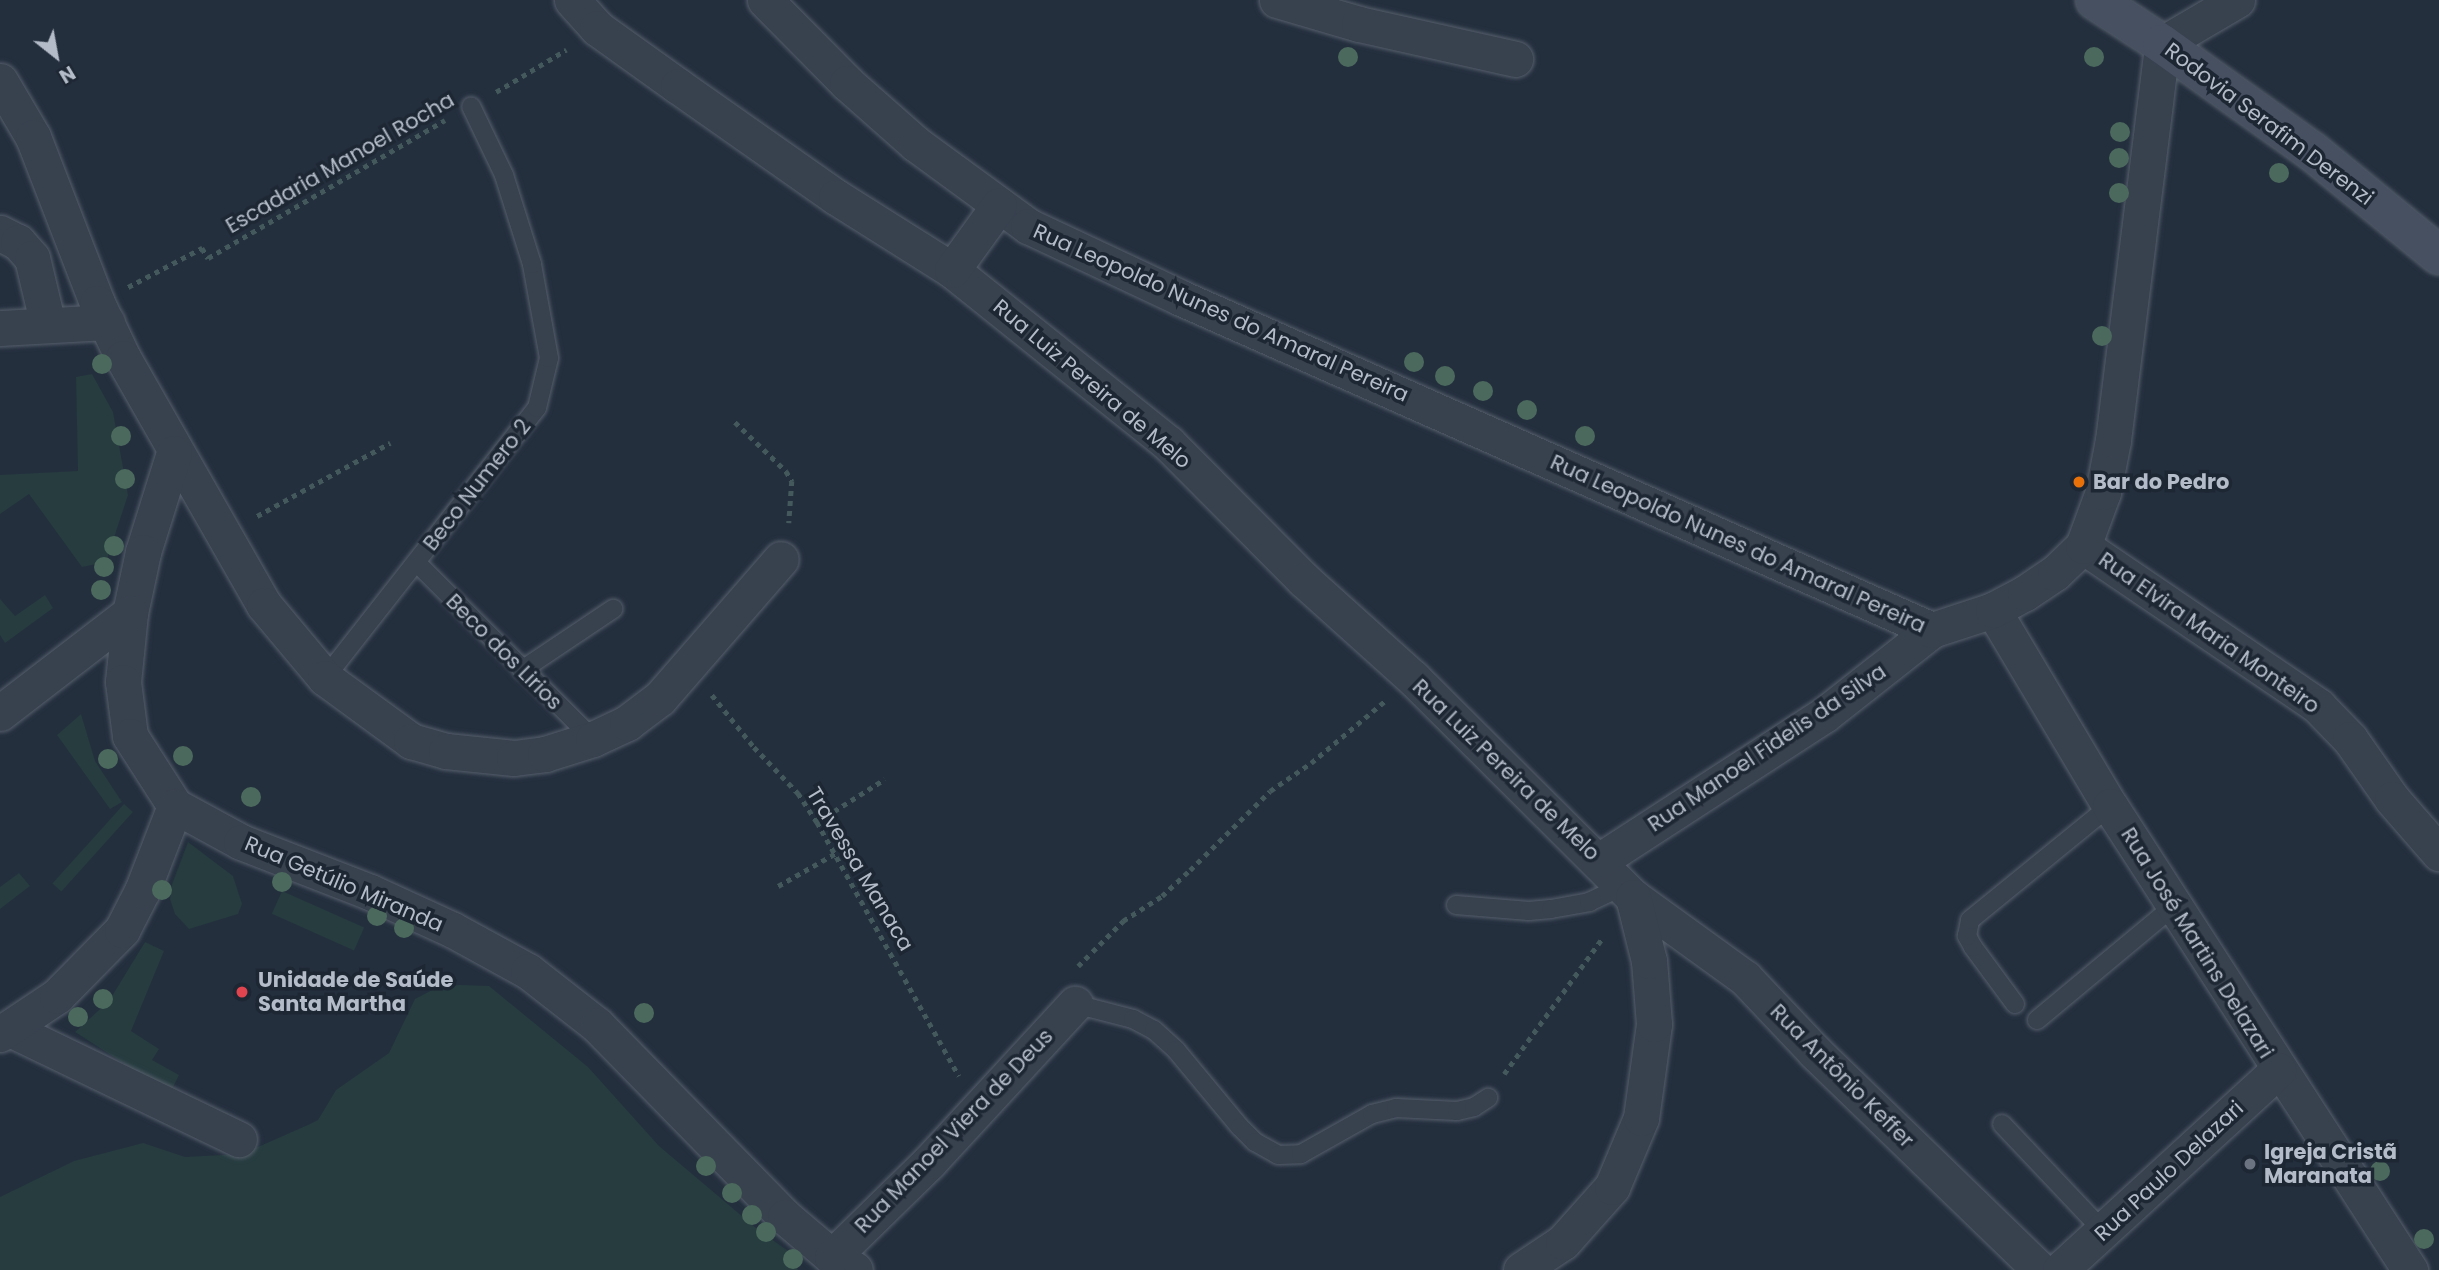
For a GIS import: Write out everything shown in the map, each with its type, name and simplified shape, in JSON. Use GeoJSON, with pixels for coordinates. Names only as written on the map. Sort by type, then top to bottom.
{"type":"FeatureCollection","features":[{"type":"Feature","properties":{"kind":"main road","name":"Rodovia Serafim Derenzi"},"geometry":{"type":"LineString","coordinates":[[2095,0],[2162,44],[2313,152],[2439,255]]}},
{"type":"Feature","properties":{"kind":"street","name":"Rua Luiz Pereira de Melo"},"geometry":{"type":"LineString","coordinates":[[572,0],[597,28],[836,197],[952,270],[1168,443],[1304,580],[1413,678],[1628,891]]}},
{"type":"Feature","properties":{"kind":"street","name":"Rua Leopoldo Nunes do Amaral Pereira"},"geometry":{"type":"LineString","coordinates":[[765,0],[876,109],[916,144],[1040,232],[1181,298],[1932,631],[1993,610],[2056,573],[2083,546],[2103,492],[2113,440],[2162,44]]}},
{"type":"Feature","properties":{"kind":"street"},"geometry":{"type":"LineString","coordinates":[[1277,0],[1359,24],[1515,60]]}},
{"type":"Feature","properties":{"kind":"street"},"geometry":{"type":"LineString","coordinates":[[2162,44],[2237,0]]}},
{"type":"Feature","properties":{"kind":"street"},"geometry":{"type":"LineString","coordinates":[[0,81],[33,137],[102,312],[174,453],[264,606],[325,678],[411,741],[446,751],[514,758],[545,754],[593,739],[627,723],[660,698],[781,559]]}},
{"type":"Feature","properties":{"kind":"street"},"geometry":{"type":"LineString","coordinates":[[952,270],[999,205]]}},
{"type":"Feature","properties":{"kind":"street"},"geometry":{"type":"LineString","coordinates":[[0,233],[18,242],[32,258],[48,326]]}},
{"type":"Feature","properties":{"kind":"street"},"geometry":{"type":"LineString","coordinates":[[0,328],[48,326],[102,312]]}},
{"type":"Feature","properties":{"kind":"street","name":"Rua Getúlio Miranda"},"geometry":{"type":"LineString","coordinates":[[174,453],[158,496],[130,613],[123,682],[130,736],[175,806],[241,842],[370,892],[453,930],[528,971],[597,1025],[785,1217],[843,1264]]}},
{"type":"Feature","properties":{"kind":"street","name":"Rua Elvira Maria Monteiro"},"geometry":{"type":"LineString","coordinates":[[2083,546],[2318,706],[2350,739],[2392,799],[2439,853]]}},
{"type":"Feature","properties":{"kind":"street","name":"Rua José Martins Delazari"},"geometry":{"type":"LineString","coordinates":[[1993,610],[2110,806],[2278,1070],[2410,1270]]}},
{"type":"Feature","properties":{"kind":"street"},"geometry":{"type":"LineString","coordinates":[[0,713],[130,613]]}},
{"type":"Feature","properties":{"kind":"street","name":"Rua Manoel Fidelis da Silva"},"geometry":{"type":"LineString","coordinates":[[1599,861],[1824,715],[1932,631]]}},
{"type":"Feature","properties":{"kind":"street"},"geometry":{"type":"LineString","coordinates":[[5,1031],[57,996],[122,930],[142,891],[175,806]]}},
{"type":"Feature","properties":{"kind":"street"},"geometry":{"type":"LineString","coordinates":[[1521,1270],[1563,1241],[1612,1187],[1641,1118],[1654,1024],[1649,961],[1628,891]]}},
{"type":"Feature","properties":{"kind":"street","name":"Rua Antônio Keffer"},"geometry":{"type":"LineString","coordinates":[[1628,891],[1745,978],[1815,1052],[2040,1270]]}},
{"type":"Feature","properties":{"kind":"street","name":"Rua Manoel Viera de Deus"},"geometry":{"type":"LineString","coordinates":[[843,1264],[905,1188],[1075,1004]]}},
{"type":"Feature","properties":{"kind":"street"},"geometry":{"type":"LineString","coordinates":[[5,1031],[239,1139]]}},
{"type":"Feature","properties":{"kind":"street","name":"Rua Paulo Delazari"},"geometry":{"type":"LineString","coordinates":[[2060,1270],[2278,1070]]}},
{"type":"Feature","properties":{"kind":"lane","name":"Beco Numero 2"},"geometry":{"type":"LineString","coordinates":[[325,678],[537,408],[549,358],[532,264],[503,175],[471,106]]}},
{"type":"Feature","properties":{"kind":"lane","name":"Beco dos Lirios"},"geometry":{"type":"LineString","coordinates":[[416,563],[593,739]]}},
{"type":"Feature","properties":{"kind":"lane"},"geometry":{"type":"LineString","coordinates":[[522,670],[613,609]]}},
{"type":"Feature","properties":{"kind":"lane"},"geometry":{"type":"LineString","coordinates":[[2015,1004],[1967,936],[1970,920],[2110,806]]}},
{"type":"Feature","properties":{"kind":"lane"},"geometry":{"type":"LineString","coordinates":[[1456,905],[1529,911],[1589,902],[1628,891]]}},
{"type":"Feature","properties":{"kind":"lane"},"geometry":{"type":"LineString","coordinates":[[2037,1020],[2174,906]]}},
{"type":"Feature","properties":{"kind":"lane"},"geometry":{"type":"LineString","coordinates":[[1075,1004],[1133,1019],[1154,1030],[1177,1051],[1240,1128],[1255,1142],[1278,1155],[1301,1154],[1372,1114],[1396,1108],[1457,1111],[1474,1107],[1488,1098]]}},
{"type":"Feature","properties":{"kind":"lane"},"geometry":{"type":"LineString","coordinates":[[2002,1124],[2104,1232]]}},
{"type":"Feature","properties":{"kind":"path","name":"Escadaria Manoel Rocha"},"geometry":{"type":"LineString","coordinates":[[102,312],[202,248],[208,258],[471,106],[569,48],[597,28]]}},
{"type":"Feature","properties":{"kind":"path"},"geometry":{"type":"LineString","coordinates":[[735,422],[786,471],[792,481],[793,509],[781,559]]}},
{"type":"Feature","properties":{"kind":"path"},"geometry":{"type":"LineString","coordinates":[[222,535],[390,443]]}},
{"type":"Feature","properties":{"kind":"path","name":"Travessa Manaca"},"geometry":{"type":"LineString","coordinates":[[688,665],[754,747],[798,793],[817,822],[977,1108]]}},
{"type":"Feature","properties":{"kind":"path"},"geometry":{"type":"LineString","coordinates":[[1075,1004],[1067,978],[1123,921],[1161,896],[1270,791],[1311,763],[1413,678]]}},
{"type":"Feature","properties":{"kind":"path"},"geometry":{"type":"LineString","coordinates":[[817,822],[885,779]]}},
{"type":"Feature","properties":{"kind":"path"},"geometry":{"type":"LineString","coordinates":[[778,886],[836,853]]}},
{"type":"Feature","properties":{"kind":"path"},"geometry":{"type":"LineString","coordinates":[[1488,1098],[1628,891]]}},
{"type":"Feature","properties":{"kind":"green space"},"geometry":{"type":"Polygon","coordinates":[[[92,374],[113,412],[128,495],[106,562],[82,567],[29,494],[0,514],[0,475],[78,471],[76,377],[92,374]]]}},
{"type":"Feature","properties":{"kind":"green space"},"geometry":{"type":"Polygon","coordinates":[[[45,595],[53,608],[5,643],[0,635],[0,599],[15,616],[45,595]]]}},
{"type":"Feature","properties":{"kind":"green space"},"geometry":{"type":"Polygon","coordinates":[[[81,714],[95,761],[122,802],[110,809],[57,735],[81,714]]]}},
{"type":"Feature","properties":{"kind":"green space"},"geometry":{"type":"Polygon","coordinates":[[[124,804],[133,812],[61,892],[52,884],[124,804]]]}},
{"type":"Feature","properties":{"kind":"green space"},"geometry":{"type":"Polygon","coordinates":[[[188,842],[233,876],[242,904],[238,914],[189,929],[175,914],[170,899],[172,884],[188,842]]]}},
{"type":"Feature","properties":{"kind":"green space"},"geometry":{"type":"Polygon","coordinates":[[[19,873],[30,886],[0,909],[0,887],[19,873]]]}},
{"type":"Feature","properties":{"kind":"green space"},"geometry":{"type":"Polygon","coordinates":[[[282,891],[364,928],[354,950],[272,914],[282,891]]]}},
{"type":"Feature","properties":{"kind":"green space"},"geometry":{"type":"Polygon","coordinates":[[[145,942],[164,951],[131,1031],[159,1049],[152,1060],[179,1075],[170,1093],[75,1032],[109,1001],[145,942]]]}},
{"type":"Feature","properties":{"kind":"green space"},"geometry":{"type":"Polygon","coordinates":[[[489,986],[588,1067],[659,1146],[756,1228],[788,1251],[798,1270],[0,1270],[0,1197],[74,1161],[143,1143],[185,1157],[242,1154],[310,1124],[318,1120],[336,1090],[389,1053],[415,999],[438,987],[489,986]]]}},
{"type":"Feature","properties":{"kind":"place","name":"Bar do Pedro"},"geometry":{"type":"Point","coordinates":[2079,482]}},
{"type":"Feature","properties":{"kind":"place","name":"Unidade de Saúde Santa Martha"},"geometry":{"type":"Point","coordinates":[242,992]}},
{"type":"Feature","properties":{"kind":"place","name":"Igreja Cristã Maranata"},"geometry":{"type":"Point","coordinates":[2250,1164]}}]}
